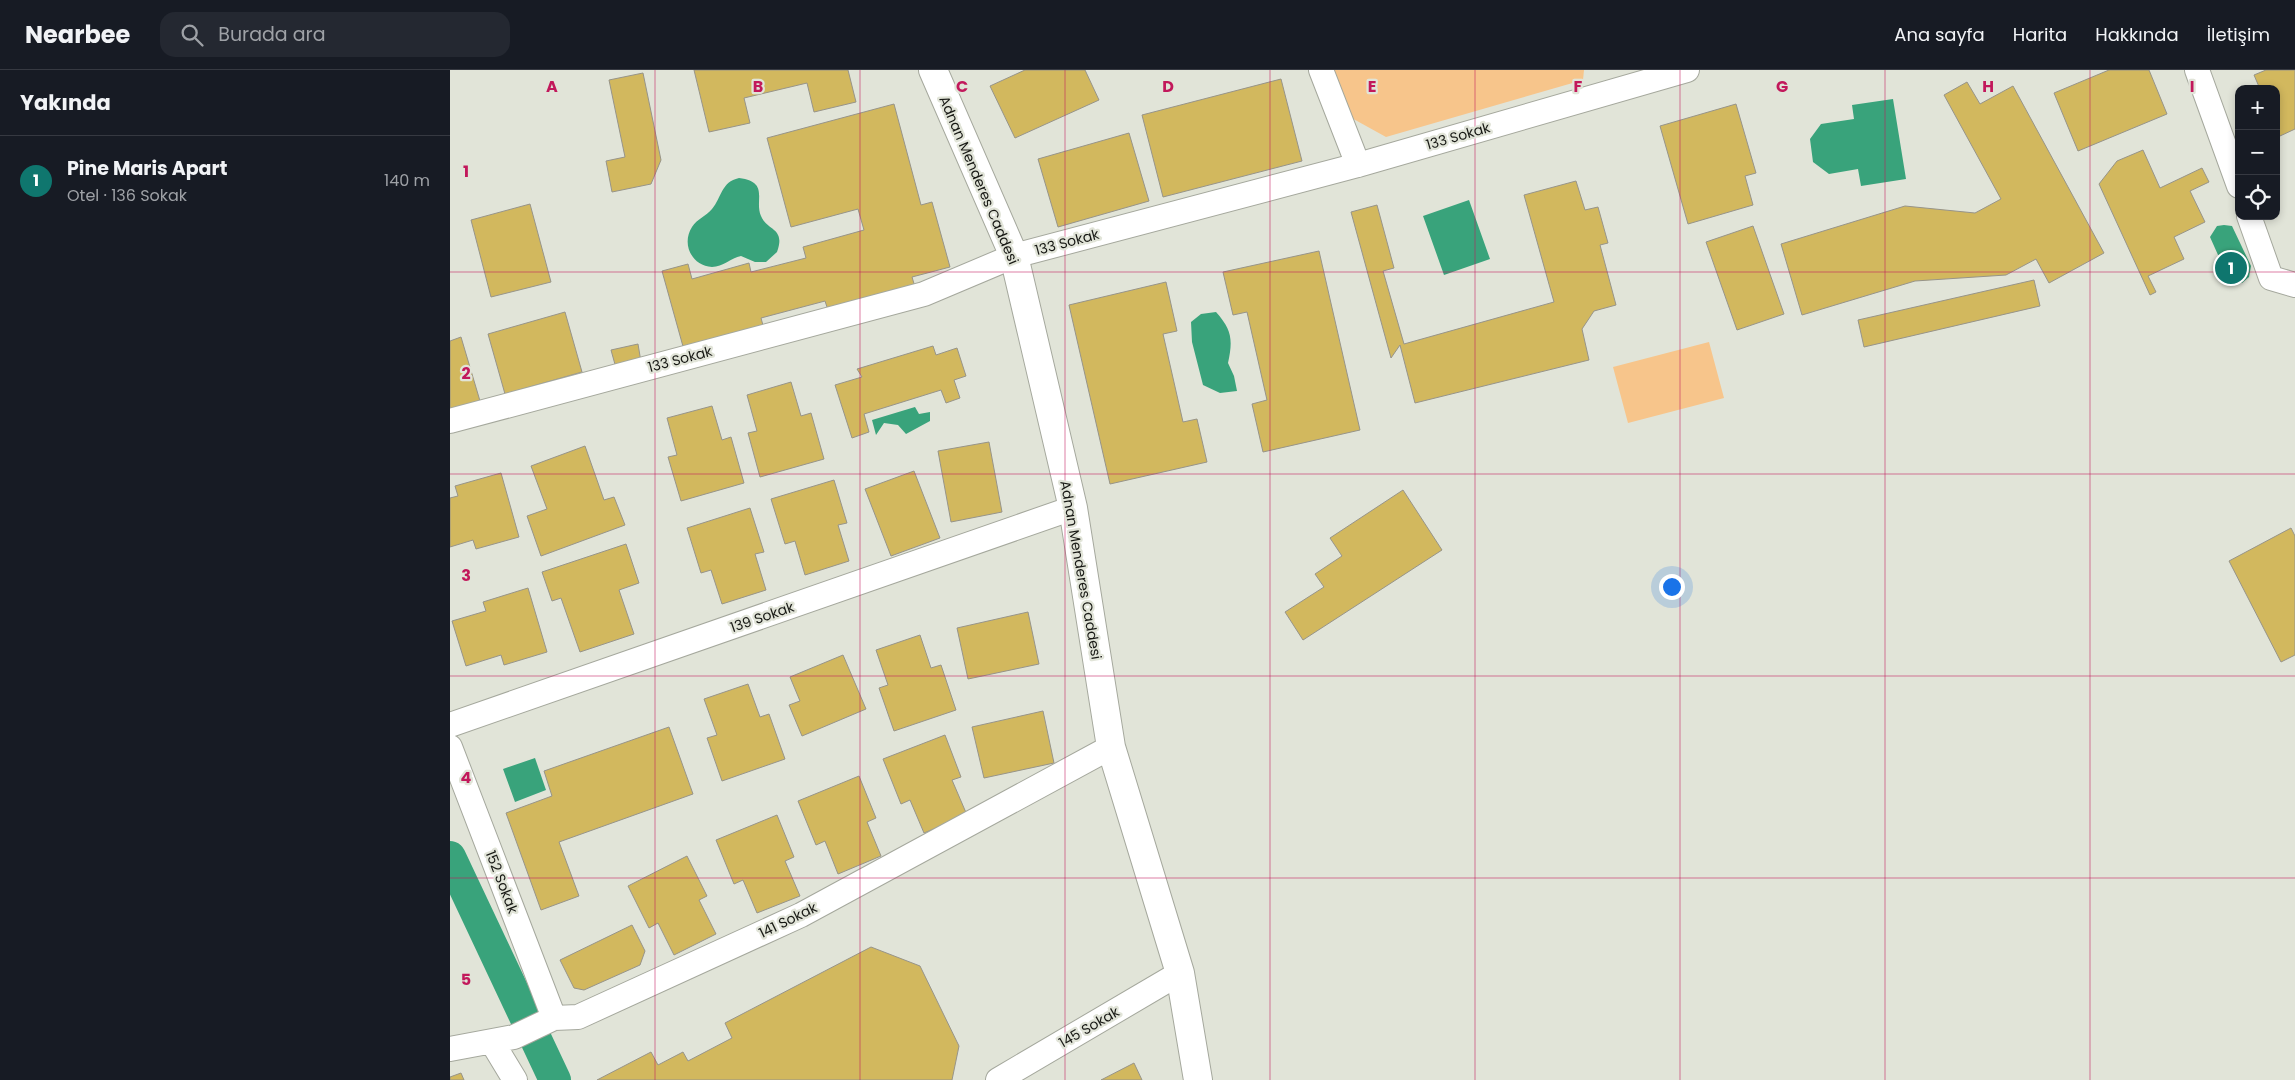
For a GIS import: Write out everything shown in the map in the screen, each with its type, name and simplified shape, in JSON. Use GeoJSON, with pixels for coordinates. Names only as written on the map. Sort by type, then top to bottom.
{"type":"FeatureCollection","features":[{"type":"Feature","properties":{"kind":"street","name":"Adnan Menderes Caddesi"},"geometry":{"type":"LineString","coordinates":[[933,70],[1014,256],[1073,508],[1110,748],[1180,974],[1198,1080]]}},
{"type":"Feature","properties":{"kind":"street"},"geometry":{"type":"LineString","coordinates":[[1320,70],[1358,165]]}},
{"type":"Feature","properties":{"kind":"street","name":"133 Sokak"},"geometry":{"type":"LineString","coordinates":[[450,421],[924,294],[1014,256],[1358,165],[1636,77],[1687,70]]}},
{"type":"Feature","properties":{"kind":"street"},"geometry":{"type":"LineString","coordinates":[[2197,70],[2235,175]]}},
{"type":"Feature","properties":{"kind":"street"},"geometry":{"type":"LineString","coordinates":[[2251,220],[2271,278],[2295,285]]}},
{"type":"Feature","properties":{"kind":"street","name":"139 Sokak"},"geometry":{"type":"LineString","coordinates":[[450,726],[1073,508]]}},
{"type":"Feature","properties":{"kind":"street","name":"152 Sokak"},"geometry":{"type":"LineString","coordinates":[[450,747],[546,1021]]}},
{"type":"Feature","properties":{"kind":"street","name":"141 Sokak"},"geometry":{"type":"LineString","coordinates":[[450,1049],[503,1039],[546,1021],[578,1017],[801,915],[1110,748]]}},
{"type":"Feature","properties":{"kind":"street","name":"145 Sokak"},"geometry":{"type":"LineString","coordinates":[[998,1080],[1180,974]]}},
{"type":"Feature","properties":{"kind":"street"},"geometry":{"type":"LineString","coordinates":[[503,1039],[515,1080]]}},
{"type":"Feature","properties":{"kind":"shaded area"},"geometry":{"type":"Polygon","coordinates":[[[1322,70],[1584,70],[1583,80],[1386,137],[1339,111],[1322,70]]]}},
{"type":"Feature","properties":{"kind":"shaded area"},"geometry":{"type":"Polygon","coordinates":[[[1893,99],[1906,179],[1861,186],[1858,169],[1829,174],[1813,162],[1810,139],[1821,124],[1854,119],[1852,105],[1893,99]]]}},
{"type":"Feature","properties":{"kind":"shaded area"},"geometry":{"type":"Polygon","coordinates":[[[739,178],[755,183],[758,188],[761,216],[775,230],[779,238],[777,252],[766,262],[755,262],[741,256],[716,267],[705,266],[699,263],[690,253],[688,247],[689,234],[694,224],[712,209],[725,186],[739,178]]]}},
{"type":"Feature","properties":{"kind":"shaded area"},"geometry":{"type":"Polygon","coordinates":[[[1469,200],[1490,259],[1444,275],[1423,216],[1469,200]]]}},
{"type":"Feature","properties":{"kind":"shaded area"},"geometry":{"type":"Polygon","coordinates":[[[2217,226],[2232,226],[2251,266],[2249,277],[2242,283],[2231,284],[2210,237],[2217,226]]]}},
{"type":"Feature","properties":{"kind":"shaded area"},"geometry":{"type":"Polygon","coordinates":[[[1216,312],[1225,324],[1230,336],[1228,363],[1234,376],[1237,391],[1220,393],[1203,385],[1192,342],[1191,322],[1201,314],[1216,312]]]}},
{"type":"Feature","properties":{"kind":"shaded area"},"geometry":{"type":"Polygon","coordinates":[[[1709,342],[1724,398],[1628,423],[1613,367],[1709,342]]]}},
{"type":"Feature","properties":{"kind":"shaded area"},"geometry":{"type":"Polygon","coordinates":[[[915,407],[919,414],[930,412],[930,421],[906,434],[898,425],[884,423],[876,435],[872,420],[915,407]]]}},
{"type":"Feature","properties":{"kind":"shaded area"},"geometry":{"type":"Polygon","coordinates":[[[535,758],[546,790],[515,802],[503,769],[535,758]]]}},
{"type":"Feature","properties":{"kind":"building"},"geometry":{"type":"Polygon","coordinates":[[[694,70],[848,70],[856,102],[814,112],[807,83],[744,98],[750,123],[709,132],[694,70]]]}},
{"type":"Feature","properties":{"kind":"building"},"geometry":{"type":"Polygon","coordinates":[[[1025,70],[1085,70],[1099,100],[1015,138],[990,86],[1025,70]]]}},
{"type":"Feature","properties":{"kind":"building"},"geometry":{"type":"Polygon","coordinates":[[[2109,70],[2149,70],[2167,114],[2078,151],[2054,93],[2109,70]]]}},
{"type":"Feature","properties":{"kind":"building"},"geometry":{"type":"Polygon","coordinates":[[[2266,70],[2295,70],[2295,129],[2280,136],[2280,85],[2258,85],[2254,75],[2266,70]]]}},
{"type":"Feature","properties":{"kind":"building"},"geometry":{"type":"Polygon","coordinates":[[[643,73],[661,160],[651,184],[612,192],[606,161],[625,157],[609,80],[643,73]]]}},
{"type":"Feature","properties":{"kind":"building"},"geometry":{"type":"Polygon","coordinates":[[[1281,79],[1302,161],[1163,197],[1142,115],[1281,79]]]}},
{"type":"Feature","properties":{"kind":"building"},"geometry":{"type":"Polygon","coordinates":[[[1967,82],[1980,104],[2013,86],[2104,253],[2049,283],[2036,259],[2006,275],[1915,281],[1802,315],[1781,244],[1905,206],[1975,213],[2001,199],[1944,95],[1967,82]]]}},
{"type":"Feature","properties":{"kind":"building"},"geometry":{"type":"Polygon","coordinates":[[[894,104],[921,205],[932,202],[950,267],[912,277],[915,287],[828,310],[825,301],[761,318],[764,329],[684,350],[662,271],[688,264],[692,279],[749,263],[751,272],[806,258],[803,247],[864,230],[858,209],[791,227],[767,138],[894,104]]]}},
{"type":"Feature","properties":{"kind":"building"},"geometry":{"type":"Polygon","coordinates":[[[1736,104],[1756,173],[1745,176],[1753,205],[1688,224],[1660,126],[1736,104]]]}},
{"type":"Feature","properties":{"kind":"building"},"geometry":{"type":"Polygon","coordinates":[[[1129,133],[1149,201],[1058,227],[1038,159],[1129,133]]]}},
{"type":"Feature","properties":{"kind":"building"},"geometry":{"type":"Polygon","coordinates":[[[2143,150],[2160,188],[2202,168],[2209,182],[2190,191],[2205,222],[2174,237],[2184,259],[2148,276],[2156,292],[2150,295],[2099,184],[2117,161],[2143,150]]]}},
{"type":"Feature","properties":{"kind":"building"},"geometry":{"type":"Polygon","coordinates":[[[1576,181],[1585,210],[1598,207],[1608,243],[1600,245],[1616,305],[1594,311],[1582,329],[1589,360],[1415,403],[1400,345],[1391,358],[1351,212],[1377,205],[1394,268],[1383,271],[1404,344],[1554,302],[1524,195],[1576,181]]]}},
{"type":"Feature","properties":{"kind":"building"},"geometry":{"type":"Polygon","coordinates":[[[530,204],[551,282],[491,297],[471,220],[530,204]]]}},
{"type":"Feature","properties":{"kind":"building"},"geometry":{"type":"Polygon","coordinates":[[[1753,226],[1784,314],[1737,330],[1706,242],[1753,226]]]}},
{"type":"Feature","properties":{"kind":"building"},"geometry":{"type":"Polygon","coordinates":[[[1319,251],[1360,430],[1263,452],[1252,404],[1267,400],[1247,312],[1233,315],[1223,272],[1319,251]]]}},
{"type":"Feature","properties":{"kind":"building"},"geometry":{"type":"Polygon","coordinates":[[[2034,280],[2040,306],[1864,347],[1858,320],[2034,280]]]}},
{"type":"Feature","properties":{"kind":"building"},"geometry":{"type":"Polygon","coordinates":[[[1166,282],[1177,331],[1163,334],[1183,422],[1197,419],[1207,462],[1110,484],[1069,305],[1166,282]]]}},
{"type":"Feature","properties":{"kind":"building"},"geometry":{"type":"Polygon","coordinates":[[[565,312],[582,372],[505,394],[488,334],[565,312]]]}},
{"type":"Feature","properties":{"kind":"building"},"geometry":{"type":"Polygon","coordinates":[[[461,337],[480,401],[450,410],[450,341],[461,337]]]}},
{"type":"Feature","properties":{"kind":"building"},"geometry":{"type":"Polygon","coordinates":[[[638,344],[641,362],[616,368],[611,350],[638,344]]]}},
{"type":"Feature","properties":{"kind":"building"},"geometry":{"type":"Polygon","coordinates":[[[933,346],[936,355],[957,348],[966,376],[954,380],[960,398],[946,403],[941,390],[864,414],[869,432],[852,438],[835,385],[862,377],[857,369],[933,346]]]}},
{"type":"Feature","properties":{"kind":"building"},"geometry":{"type":"Polygon","coordinates":[[[791,382],[801,416],[811,413],[824,459],[760,477],[748,433],[757,431],[747,395],[791,382]]]}},
{"type":"Feature","properties":{"kind":"building"},"geometry":{"type":"Polygon","coordinates":[[[712,406],[722,440],[731,437],[744,483],[681,501],[668,457],[677,455],[667,418],[712,406]]]}},
{"type":"Feature","properties":{"kind":"building"},"geometry":{"type":"Polygon","coordinates":[[[989,442],[1002,512],[951,522],[938,451],[989,442]]]}},
{"type":"Feature","properties":{"kind":"building"},"geometry":{"type":"Polygon","coordinates":[[[585,446],[604,500],[614,497],[625,525],[541,556],[527,516],[547,509],[531,466],[585,446]]]}},
{"type":"Feature","properties":{"kind":"building"},"geometry":{"type":"Polygon","coordinates":[[[914,471],[940,538],[891,556],[865,489],[914,471]]]}},
{"type":"Feature","properties":{"kind":"building"},"geometry":{"type":"Polygon","coordinates":[[[501,473],[519,537],[476,549],[473,540],[450,547],[450,498],[458,496],[455,486],[501,473]]]}},
{"type":"Feature","properties":{"kind":"building"},"geometry":{"type":"Polygon","coordinates":[[[834,480],[847,523],[838,525],[849,561],[805,575],[795,541],[785,544],[771,499],[834,480]]]}},
{"type":"Feature","properties":{"kind":"building"},"geometry":{"type":"Polygon","coordinates":[[[1403,490],[1442,550],[1303,640],[1285,612],[1324,587],[1315,574],[1342,556],[1330,538],[1403,490]]]}},
{"type":"Feature","properties":{"kind":"building"},"geometry":{"type":"Polygon","coordinates":[[[750,508],[764,552],[755,554],[766,590],[722,604],[711,570],[701,573],[687,528],[750,508]]]}},
{"type":"Feature","properties":{"kind":"building"},"geometry":{"type":"Polygon","coordinates":[[[2291,528],[2295,536],[2295,655],[2281,662],[2229,561],[2291,528]]]}},
{"type":"Feature","properties":{"kind":"building"},"geometry":{"type":"Polygon","coordinates":[[[626,544],[639,583],[619,590],[634,634],[580,652],[561,598],[552,601],[542,572],[626,544]]]}},
{"type":"Feature","properties":{"kind":"building"},"geometry":{"type":"Polygon","coordinates":[[[528,588],[547,652],[504,665],[501,655],[466,666],[452,621],[486,611],[483,602],[528,588]]]}},
{"type":"Feature","properties":{"kind":"building"},"geometry":{"type":"Polygon","coordinates":[[[1028,612],[1039,664],[968,679],[957,628],[1028,612]]]}},
{"type":"Feature","properties":{"kind":"building"},"geometry":{"type":"Polygon","coordinates":[[[920,635],[931,668],[941,665],[956,710],[894,731],[879,688],[888,685],[876,650],[920,635]]]}},
{"type":"Feature","properties":{"kind":"building"},"geometry":{"type":"Polygon","coordinates":[[[843,655],[866,709],[802,736],[789,705],[800,701],[790,677],[843,655]]]}},
{"type":"Feature","properties":{"kind":"building"},"geometry":{"type":"Polygon","coordinates":[[[748,684],[760,717],[769,714],[785,759],[722,781],[707,738],[717,735],[704,699],[748,684]]]}},
{"type":"Feature","properties":{"kind":"building"},"geometry":{"type":"Polygon","coordinates":[[[1043,711],[1054,763],[984,778],[972,727],[1043,711]]]}},
{"type":"Feature","properties":{"kind":"building"},"geometry":{"type":"Polygon","coordinates":[[[669,727],[693,794],[559,842],[579,896],[541,910],[506,813],[552,796],[544,771],[669,727]]]}},
{"type":"Feature","properties":{"kind":"building"},"geometry":{"type":"Polygon","coordinates":[[[945,735],[961,777],[952,780],[967,815],[924,833],[910,800],[901,804],[883,759],[945,735]]]}},
{"type":"Feature","properties":{"kind":"building"},"geometry":{"type":"Polygon","coordinates":[[[859,776],[876,818],[867,822],[881,856],[838,874],[825,841],[816,845],[798,801],[859,776]]]}},
{"type":"Feature","properties":{"kind":"building"},"geometry":{"type":"Polygon","coordinates":[[[777,815],[794,857],[785,861],[800,896],[757,913],[743,880],[734,884],[716,840],[777,815]]]}},
{"type":"Feature","properties":{"kind":"building"},"geometry":{"type":"Polygon","coordinates":[[[687,856],[707,896],[699,900],[716,934],[674,955],[658,923],[649,928],[628,886],[687,856]]]}},
{"type":"Feature","properties":{"kind":"building"},"geometry":{"type":"Polygon","coordinates":[[[632,925],[645,951],[640,965],[584,990],[574,988],[560,960],[632,925]]]}},
{"type":"Feature","properties":{"kind":"building"},"geometry":{"type":"Polygon","coordinates":[[[871,947],[920,966],[959,1046],[952,1080],[597,1080],[651,1052],[658,1065],[683,1052],[688,1061],[732,1038],[725,1023],[871,947]]]}},
{"type":"Feature","properties":{"kind":"building"},"geometry":{"type":"Polygon","coordinates":[[[1134,1063],[1142,1080],[1101,1080],[1134,1063]]]}},
{"type":"Feature","properties":{"kind":"building"},"geometry":{"type":"Polygon","coordinates":[[[461,1073],[464,1080],[450,1080],[450,1077],[461,1073]]]}},
{"type":"Feature","properties":{"kind":"waterway"},"geometry":{"type":"LineString","coordinates":[[450,857],[555,1080]]}},
{"type":"Feature","properties":{"kind":"place","name":"Pine Maris Apart"},"geometry":{"type":"Point","coordinates":[2231,268]}}]}
